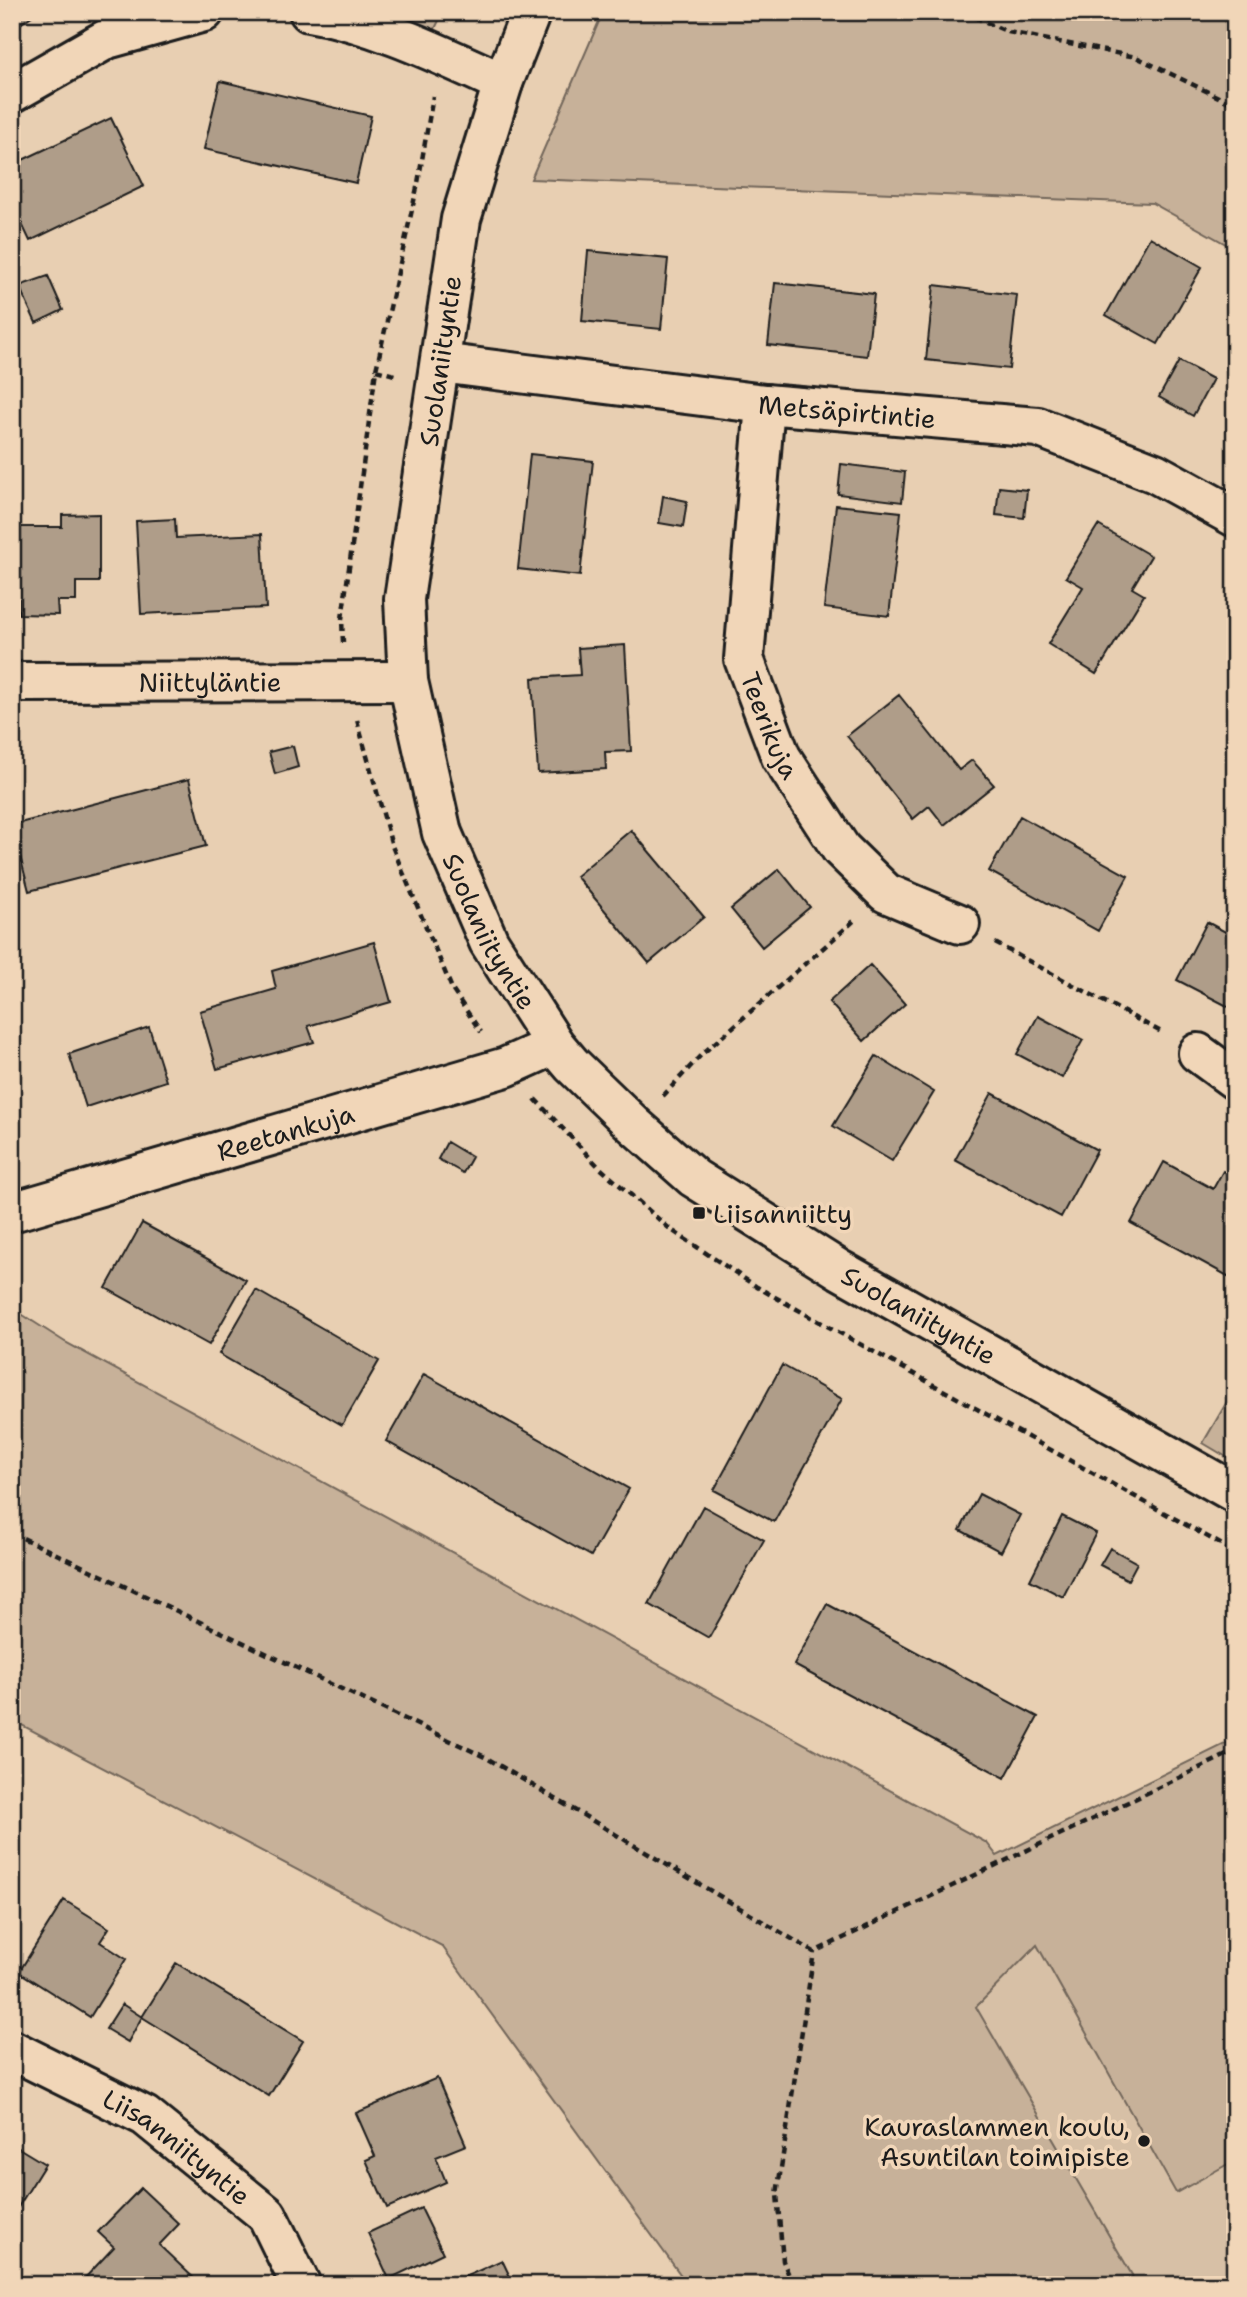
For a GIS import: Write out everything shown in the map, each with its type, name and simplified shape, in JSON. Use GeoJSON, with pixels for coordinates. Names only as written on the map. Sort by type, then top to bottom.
{"type":"FeatureCollection","features":[{"type":"Feature","properties":{"kind":"street"},"geometry":{"type":"LineString","coordinates":[[12,93],[107,39],[204,12]]}},
{"type":"Feature","properties":{"kind":"street"},"geometry":{"type":"LineString","coordinates":[[309,12],[341,18],[441,55],[503,83]]}},
{"type":"Feature","properties":{"kind":"street","name":"Suolaniityntie"},"geometry":{"type":"LineString","coordinates":[[531,12],[503,83],[461,219],[404,598],[408,681],[442,833],[489,942],[555,1045],[572,1065],[694,1178],[840,1270],[1235,1493]]}},
{"type":"Feature","properties":{"kind":"street","name":"Metsäpirtintie"},"geometry":{"type":"LineString","coordinates":[[440,363],[765,404],[1038,427],[1155,473],[1235,517]]}},
{"type":"Feature","properties":{"kind":"street","name":"Teerikuja"},"geometry":{"type":"LineString","coordinates":[[765,404],[744,659],[781,757],[841,849],[886,893],[960,924]]}},
{"type":"Feature","properties":{"kind":"street","name":"Niittyläntie"},"geometry":{"type":"LineString","coordinates":[[12,682],[408,681]]}},
{"type":"Feature","properties":{"kind":"street","name":"Reetankuja"},"geometry":{"type":"LineString","coordinates":[[12,1212],[506,1067],[555,1045]]}},
{"type":"Feature","properties":{"kind":"street"},"geometry":{"type":"LineString","coordinates":[[1198,1053],[1235,1080]]}},
{"type":"Feature","properties":{"kind":"street","name":"Liisanniityntie"},"geometry":{"type":"LineString","coordinates":[[12,2050],[145,2116],[176,2141],[267,2215],[302,2285]]}},
{"type":"Feature","properties":{"kind":"path"},"geometry":{"type":"LineString","coordinates":[[964,12],[1008,32],[1136,57],[1235,105]]}},
{"type":"Feature","properties":{"kind":"path"},"geometry":{"type":"LineString","coordinates":[[441,55],[418,183],[376,370],[342,620],[346,681],[392,846],[453,991],[506,1067],[599,1167],[670,1229],[757,1287],[1235,1552]]}},
{"type":"Feature","properties":{"kind":"path"},"geometry":{"type":"LineString","coordinates":[[599,1167],[634,1125],[701,1055],[886,893]]}},
{"type":"Feature","properties":{"kind":"path"},"geometry":{"type":"LineString","coordinates":[[960,924],[1198,1053]]}},
{"type":"Feature","properties":{"kind":"path"},"geometry":{"type":"LineString","coordinates":[[12,1533],[485,1756],[814,1952]]}},
{"type":"Feature","properties":{"kind":"path"},"geometry":{"type":"LineString","coordinates":[[814,1952],[1235,1751]]}},
{"type":"Feature","properties":{"kind":"path"},"geometry":{"type":"LineString","coordinates":[[793,2285],[783,2261],[777,2194],[814,1952]]}},
{"type":"Feature","properties":{"kind":"shaded area"},"geometry":{"type":"Polygon","coordinates":[[[371,12],[443,12],[433,33],[371,12]]]}},
{"type":"Feature","properties":{"kind":"shaded area"},"geometry":{"type":"Polygon","coordinates":[[[603,12],[1235,12],[1235,249],[1152,203],[531,179],[603,12]]]}},
{"type":"Feature","properties":{"kind":"shaded area"},"geometry":{"type":"Polygon","coordinates":[[[12,1308],[65,1342],[987,1843],[997,1856],[1235,1739],[1235,2160],[1176,2193],[1037,1945],[976,2007],[1132,2275],[1135,2285],[688,2285],[442,1946],[12,1720],[12,1308]]]}},
{"type":"Feature","properties":{"kind":"shaded area"},"geometry":{"type":"Polygon","coordinates":[[[1235,1388],[1235,1462],[1203,1443],[1235,1388]]]}},
{"type":"Feature","properties":{"kind":"shaded area","name":"Kauraslammen koulu, Asuntilan toimipiste"},"geometry":{"type":"Polygon","coordinates":[[[1235,1835],[1235,2285],[1135,2285],[1132,2275],[976,2007],[1037,1945],[1235,1835]]]}},
{"type":"Feature","properties":{"kind":"building"},"geometry":{"type":"Polygon","coordinates":[[[12,12],[37,12],[12,30],[12,12]]]}},
{"type":"Feature","properties":{"kind":"building"},"geometry":{"type":"Polygon","coordinates":[[[220,81],[371,116],[356,183],[204,149],[220,81]]]}},
{"type":"Feature","properties":{"kind":"building"},"geometry":{"type":"Polygon","coordinates":[[[111,118],[144,186],[30,241],[12,203],[12,165],[111,118]]]}},
{"type":"Feature","properties":{"kind":"building"},"geometry":{"type":"Polygon","coordinates":[[[1150,237],[1202,267],[1158,344],[1106,315],[1150,237]]]}},
{"type":"Feature","properties":{"kind":"building"},"geometry":{"type":"Polygon","coordinates":[[[588,251],[668,259],[661,329],[582,321],[588,251]]]}},
{"type":"Feature","properties":{"kind":"building"},"geometry":{"type":"Polygon","coordinates":[[[48,276],[63,310],[36,323],[19,286],[48,276]]]}},
{"type":"Feature","properties":{"kind":"building"},"geometry":{"type":"Polygon","coordinates":[[[775,283],[874,294],[867,356],[768,345],[775,283]]]}},
{"type":"Feature","properties":{"kind":"building"},"geometry":{"type":"Polygon","coordinates":[[[934,285],[1017,295],[1009,369],[926,360],[934,285]]]}},
{"type":"Feature","properties":{"kind":"building"},"geometry":{"type":"Polygon","coordinates":[[[1179,361],[1213,379],[1193,416],[1159,397],[1179,361]]]}},
{"type":"Feature","properties":{"kind":"building"},"geometry":{"type":"Polygon","coordinates":[[[530,454],[593,461],[580,576],[518,569],[530,454]]]}},
{"type":"Feature","properties":{"kind":"building"},"geometry":{"type":"Polygon","coordinates":[[[841,464],[905,472],[902,502],[838,494],[841,464]]]}},
{"type":"Feature","properties":{"kind":"building"},"geometry":{"type":"Polygon","coordinates":[[[999,487],[1027,490],[1024,518],[996,515],[999,487]]]}},
{"type":"Feature","properties":{"kind":"building"},"geometry":{"type":"Polygon","coordinates":[[[663,496],[687,501],[683,527],[659,523],[663,496]]]}},
{"type":"Feature","properties":{"kind":"building"},"geometry":{"type":"Polygon","coordinates":[[[836,505],[901,512],[889,616],[824,608],[836,505]]]}},
{"type":"Feature","properties":{"kind":"building"},"geometry":{"type":"Polygon","coordinates":[[[99,514],[99,582],[76,582],[76,601],[57,601],[58,615],[19,614],[19,599],[12,599],[12,527],[62,527],[62,515],[99,514]]]}},
{"type":"Feature","properties":{"kind":"building"},"geometry":{"type":"Polygon","coordinates":[[[175,519],[176,538],[262,534],[266,608],[141,614],[136,521],[175,519]]]}},
{"type":"Feature","properties":{"kind":"building"},"geometry":{"type":"Polygon","coordinates":[[[1098,525],[1151,556],[1132,588],[1144,595],[1096,674],[1048,644],[1083,587],[1066,577],[1098,525]]]}},
{"type":"Feature","properties":{"kind":"building"},"geometry":{"type":"Polygon","coordinates":[[[625,645],[631,751],[605,752],[606,769],[538,773],[532,678],[580,675],[578,648],[625,645]]]}},
{"type":"Feature","properties":{"kind":"building"},"geometry":{"type":"Polygon","coordinates":[[[899,695],[959,770],[972,760],[994,785],[944,825],[929,806],[913,819],[847,736],[899,695]]]}},
{"type":"Feature","properties":{"kind":"building"},"geometry":{"type":"Polygon","coordinates":[[[293,746],[298,767],[275,774],[269,752],[293,746]]]}},
{"type":"Feature","properties":{"kind":"building"},"geometry":{"type":"Polygon","coordinates":[[[189,779],[206,846],[29,891],[12,825],[189,779]]]}},
{"type":"Feature","properties":{"kind":"building"},"geometry":{"type":"Polygon","coordinates":[[[1020,816],[1128,876],[1098,931],[989,871],[1020,816]]]}},
{"type":"Feature","properties":{"kind":"building"},"geometry":{"type":"Polygon","coordinates":[[[631,830],[704,917],[649,963],[576,876],[631,830]]]}},
{"type":"Feature","properties":{"kind":"building"},"geometry":{"type":"Polygon","coordinates":[[[779,869],[810,907],[762,947],[731,909],[779,869]]]}},
{"type":"Feature","properties":{"kind":"building"},"geometry":{"type":"Polygon","coordinates":[[[1207,922],[1235,937],[1235,1010],[1177,980],[1207,922]]]}},
{"type":"Feature","properties":{"kind":"building"},"geometry":{"type":"Polygon","coordinates":[[[374,942],[391,1002],[308,1026],[314,1042],[217,1069],[200,1011],[276,989],[272,971],[374,942]]]}},
{"type":"Feature","properties":{"kind":"building"},"geometry":{"type":"Polygon","coordinates":[[[870,965],[905,1004],[864,1041],[829,1002],[870,965]]]}},
{"type":"Feature","properties":{"kind":"building"},"geometry":{"type":"Polygon","coordinates":[[[1038,1016],[1083,1040],[1062,1078],[1017,1054],[1038,1016]]]}},
{"type":"Feature","properties":{"kind":"building"},"geometry":{"type":"Polygon","coordinates":[[[149,1027],[166,1081],[86,1107],[69,1054],[149,1027]]]}},
{"type":"Feature","properties":{"kind":"building"},"geometry":{"type":"Polygon","coordinates":[[[876,1056],[934,1092],[892,1161],[833,1126],[876,1056]]]}},
{"type":"Feature","properties":{"kind":"building"},"geometry":{"type":"Polygon","coordinates":[[[992,1093],[1097,1150],[1061,1217],[955,1160],[992,1093]]]}},
{"type":"Feature","properties":{"kind":"building"},"geometry":{"type":"Polygon","coordinates":[[[447,1142],[472,1157],[463,1173],[438,1159],[447,1142]]]}},
{"type":"Feature","properties":{"kind":"building"},"geometry":{"type":"Polygon","coordinates":[[[1164,1162],[1213,1189],[1223,1171],[1235,1177],[1235,1280],[1131,1223],[1164,1162]]]}},
{"type":"Feature","properties":{"kind":"building"},"geometry":{"type":"Polygon","coordinates":[[[142,1223],[246,1280],[209,1345],[106,1288],[142,1223]]]}},
{"type":"Feature","properties":{"kind":"building"},"geometry":{"type":"Polygon","coordinates":[[[256,1290],[379,1361],[342,1425],[219,1354],[256,1290]]]}},
{"type":"Feature","properties":{"kind":"building"},"geometry":{"type":"Polygon","coordinates":[[[782,1365],[842,1399],[774,1522],[714,1490],[782,1365]]]}},
{"type":"Feature","properties":{"kind":"building"},"geometry":{"type":"Polygon","coordinates":[[[424,1374],[629,1489],[591,1556],[386,1441],[424,1374]]]}},
{"type":"Feature","properties":{"kind":"building"},"geometry":{"type":"Polygon","coordinates":[[[979,1494],[1020,1515],[1001,1552],[960,1530],[979,1494]]]}},
{"type":"Feature","properties":{"kind":"building"},"geometry":{"type":"Polygon","coordinates":[[[703,1506],[764,1540],[709,1638],[649,1604],[703,1506]]]}},
{"type":"Feature","properties":{"kind":"building"},"geometry":{"type":"Polygon","coordinates":[[[1062,1516],[1096,1533],[1063,1597],[1030,1580],[1062,1516]]]}},
{"type":"Feature","properties":{"kind":"building"},"geometry":{"type":"Polygon","coordinates":[[[1110,1548],[1137,1563],[1128,1580],[1100,1565],[1110,1548]]]}},
{"type":"Feature","properties":{"kind":"building"},"geometry":{"type":"Polygon","coordinates":[[[827,1604],[1038,1717],[1005,1778],[794,1665],[827,1604]]]}},
{"type":"Feature","properties":{"kind":"building"},"geometry":{"type":"Polygon","coordinates":[[[64,1900],[109,1928],[100,1942],[126,1959],[90,2017],[19,1972],[64,1900]]]}},
{"type":"Feature","properties":{"kind":"building"},"geometry":{"type":"Polygon","coordinates":[[[176,1963],[303,2041],[269,2096],[142,2017],[176,1963]]]}},
{"type":"Feature","properties":{"kind":"building"},"geometry":{"type":"Polygon","coordinates":[[[122,2004],[142,2017],[128,2042],[106,2029],[122,2004]]]}},
{"type":"Feature","properties":{"kind":"building"},"geometry":{"type":"Polygon","coordinates":[[[437,2078],[466,2145],[436,2157],[446,2182],[387,2208],[366,2160],[375,2156],[356,2113],[437,2078]]]}},
{"type":"Feature","properties":{"kind":"building"},"geometry":{"type":"Polygon","coordinates":[[[12,2144],[45,2164],[12,2217],[12,2144]]]}},
{"type":"Feature","properties":{"kind":"building"},"geometry":{"type":"Polygon","coordinates":[[[141,2188],[179,2224],[159,2245],[201,2285],[90,2285],[84,2279],[114,2247],[98,2232],[141,2188]]]}},
{"type":"Feature","properties":{"kind":"building"},"geometry":{"type":"Polygon","coordinates":[[[421,2208],[443,2253],[389,2279],[368,2233],[421,2208]]]}},
{"type":"Feature","properties":{"kind":"building"},"geometry":{"type":"Polygon","coordinates":[[[502,2260],[514,2285],[447,2285],[502,2260]]]}},
{"type":"Feature","properties":{"kind":"place","name":"Liisanniitty"},"geometry":{"type":"Point","coordinates":[699,1213]}},
{"type":"Feature","properties":{"kind":"place","name":"Kauraslammen koulu, Asuntilan toimipiste"},"geometry":{"type":"Point","coordinates":[1144,2141]}}]}
